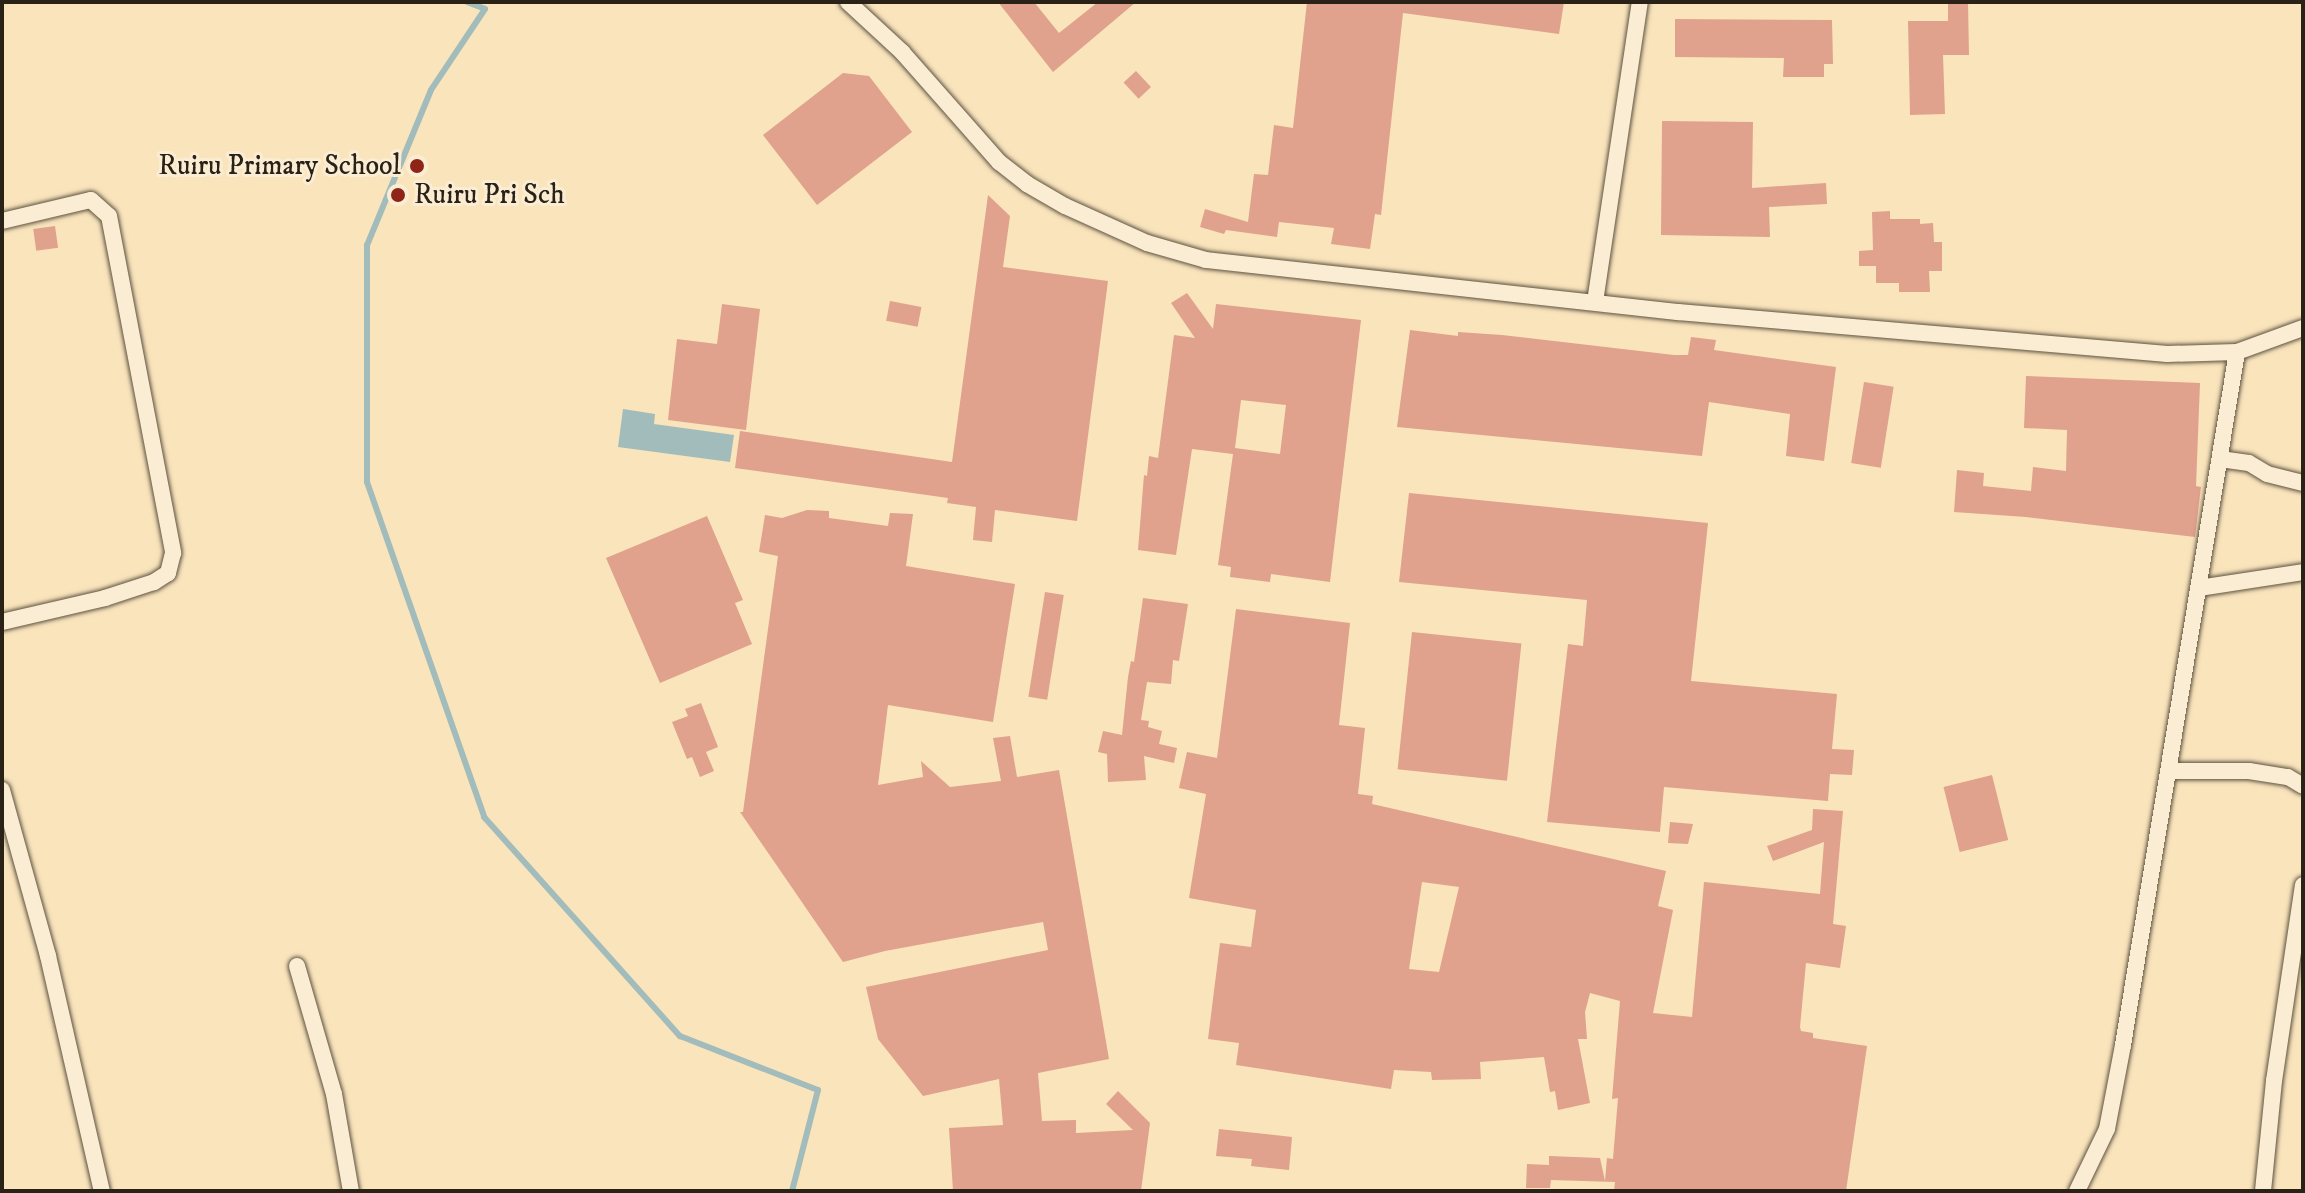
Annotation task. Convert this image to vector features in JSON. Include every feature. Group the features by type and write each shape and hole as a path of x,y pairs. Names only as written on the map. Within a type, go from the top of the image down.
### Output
{"street":[{"path":"848,2 902,52 999,162 1065,206 1147,243 1206,260 1595,302 2167,354 2237,352 2303,328"},
{"path":"1595,302 1640,2"},
{"path":"2,221 91,200 109,216 173,553 168,573 154,582 105,598 2,622"},
{"path":"2077,1191 2107,1129 2171,771 2237,352"},
{"path":"2220,459 2249,463 2267,474 2303,483"},
{"path":"2199,588 2303,572"},
{"path":"2171,771 2249,771 2288,777 2303,786"},
{"path":"2,790 48,956 102,1191"},
{"path":"2263,1191 2274,1081 2303,885"},
{"path":"297,966 334,1094 351,1191"}],"water":[{"path":"623,409 655,414 654,424 734,435 730,462 618,447"}],"building":[{"path":"998,2 1034,2 1059,33 1098,2 1136,2 1053,72"},
{"path":"1307,2 1564,2 1559,34 1403,13 1381,215 1375,214 1370,249 1331,244 1334,228 1279,222 1277,237 1226,230 1224,234 1200,227 1205,209 1248,222 1254,174 1268,175 1274,125 1293,128"},
{"path":"1948,2 1968,2 1969,55 1943,55 1945,114 1910,115 1908,21 1948,21"},
{"path":"1675,19 1832,20 1833,64 1824,64 1824,77 1783,77 1784,58 1675,57"},
{"path":"1136,71 1151,87 1139,99 1124,83"},
{"path":"843,73 869,76 912,132 817,205 763,135"},
{"path":"1662,121 1753,122 1752,188 1826,183 1827,204 1769,207 1770,237 1661,235"},
{"path":"988,195 1010,216 1003,267 1108,281 1077,521 995,510 992,542 973,540 976,507 947,503 948,498 735,468 740,431 952,462"},
{"path":"1890,211 1890,219 1920,219 1920,224 1933,223 1934,242 1942,242 1942,271 1929,271 1930,292 1899,292 1899,283 1876,283 1876,266 1859,266 1859,251 1873,250 1872,212"},
{"path":"55,226 58,248 36,251 33,229"},
{"path":"1187,293 1213,329 1216,304 1361,320 1330,582 1271,574 1270,582 1230,577 1231,567 1218,565 1233,454 1192,449 1176,555 1138,550 1144,475 1147,476 1149,456 1158,458 1174,335 1195,338 1171,303","holes":["1241,400 1286,405 1280,454 1235,448"]},
{"path":"890,301 921,307 918,327 886,321"},
{"path":"722,304 760,309 746,430 668,420 677,339 717,344"},
{"path":"1410,330 1458,336 1458,332 1502,335 1674,355 1688,355 1691,337 1716,340 1714,350 1836,367 1824,461 1786,456 1790,414 1709,402 1702,456 1397,427"},
{"path":"2026,376 2200,383 2196,486 2201,487 2195,537 2026,517 1954,512 1957,470 1984,473 1983,486 2031,491 2033,467 2066,471 2067,430 2024,428"},
{"path":"1864,382 1894,387 1881,468 1851,463"},
{"path":"1409,493 1708,523 1691,681 1837,694 1832,749 1854,750 1852,775 1830,774 1828,801 1664,787 1660,832 1547,822 1568,644 1583,646 1587,600 1399,582"},
{"path":"807,510 829,511 829,518 888,526 890,513 913,514 906,566 1015,584 993,722 888,705 878,785 923,777 921,761 950,787 1001,781 993,738 1010,736 1017,777 1059,770 1109,1059 1038,1073 1042,1121 1076,1120 1076,1133 1133,1130 1106,1104 1118,1091 1150,1123 1141,1191 953,1191 949,1128 1003,1125 999,1079 923,1096 878,1039 866,987 1048,950 1043,922 885,951 843,962 740,812 743,812 778,556 759,552 765,515 782,518"},
{"path":"707,516 743,600 735,603 752,644 660,683 606,558"},
{"path":"1045,592 1064,595 1047,700 1028,697"},
{"path":"1143,598 1188,604 1179,661 1173,660 1171,684 1147,682 1141,720 1149,721 1148,727 1162,731 1159,744 1177,748 1174,763 1144,756 1146,780 1108,782 1107,754 1098,752 1103,731 1122,735 1128,677 1131,661 1134,662"},
{"path":"1236,609 1350,623 1339,725 1365,728 1358,794 1373,796 1372,804 1666,871 1658,906 1673,910 1653,1013 1692,1017 1704,882 1820,894 1824,842 1773,861 1767,846 1812,830 1813,809 1843,811 1833,924 1846,926 1840,968 1806,963 1800,1027 1801,1031 1813,1033 1813,1038 1867,1046 1846,1191 1614,1191 1615,1182 1551,1180 1550,1188 1526,1188 1527,1164 1549,1165 1549,1156 1600,1158 1605,1181 1607,1158 1613,1159 1618,1098 1612,1099 1620,1001 1590,993 1585,1012 1587,1039 1578,1039 1590,1103 1558,1110 1555,1091 1550,1092 1544,1057 1480,1062 1481,1079 1432,1080 1431,1072 1394,1070 1391,1089 1236,1065 1239,1043 1208,1039 1220,943 1251,947 1256,910 1189,898 1206,794 1179,788 1187,752 1217,758","holes":["1422,882 1459,887 1439,972 1409,969"]},
{"path":"1412,632 1521,643 1507,781 1398,769"},
{"path":"701,703 718,747 706,752 714,771 700,777 692,757 687,759 672,722 688,716 685,709"},
{"path":"1992,775 2008,840 1960,852 1943,787"},
{"path":"1670,822 1693,824 1688,844 1668,843"},
{"path":"1219,1129 1292,1137 1289,1170 1251,1166 1252,1159 1216,1156"}],"waterway":[{"path":"467,2 485,9 431,90 367,245 367,482 484,817 680,1036 818,1090 792,1191"}],"place":[{"name":"Ruiru Primary School","path":"417,166"},
{"name":"Ruiru Pri Sch","path":"398,195"}]}
